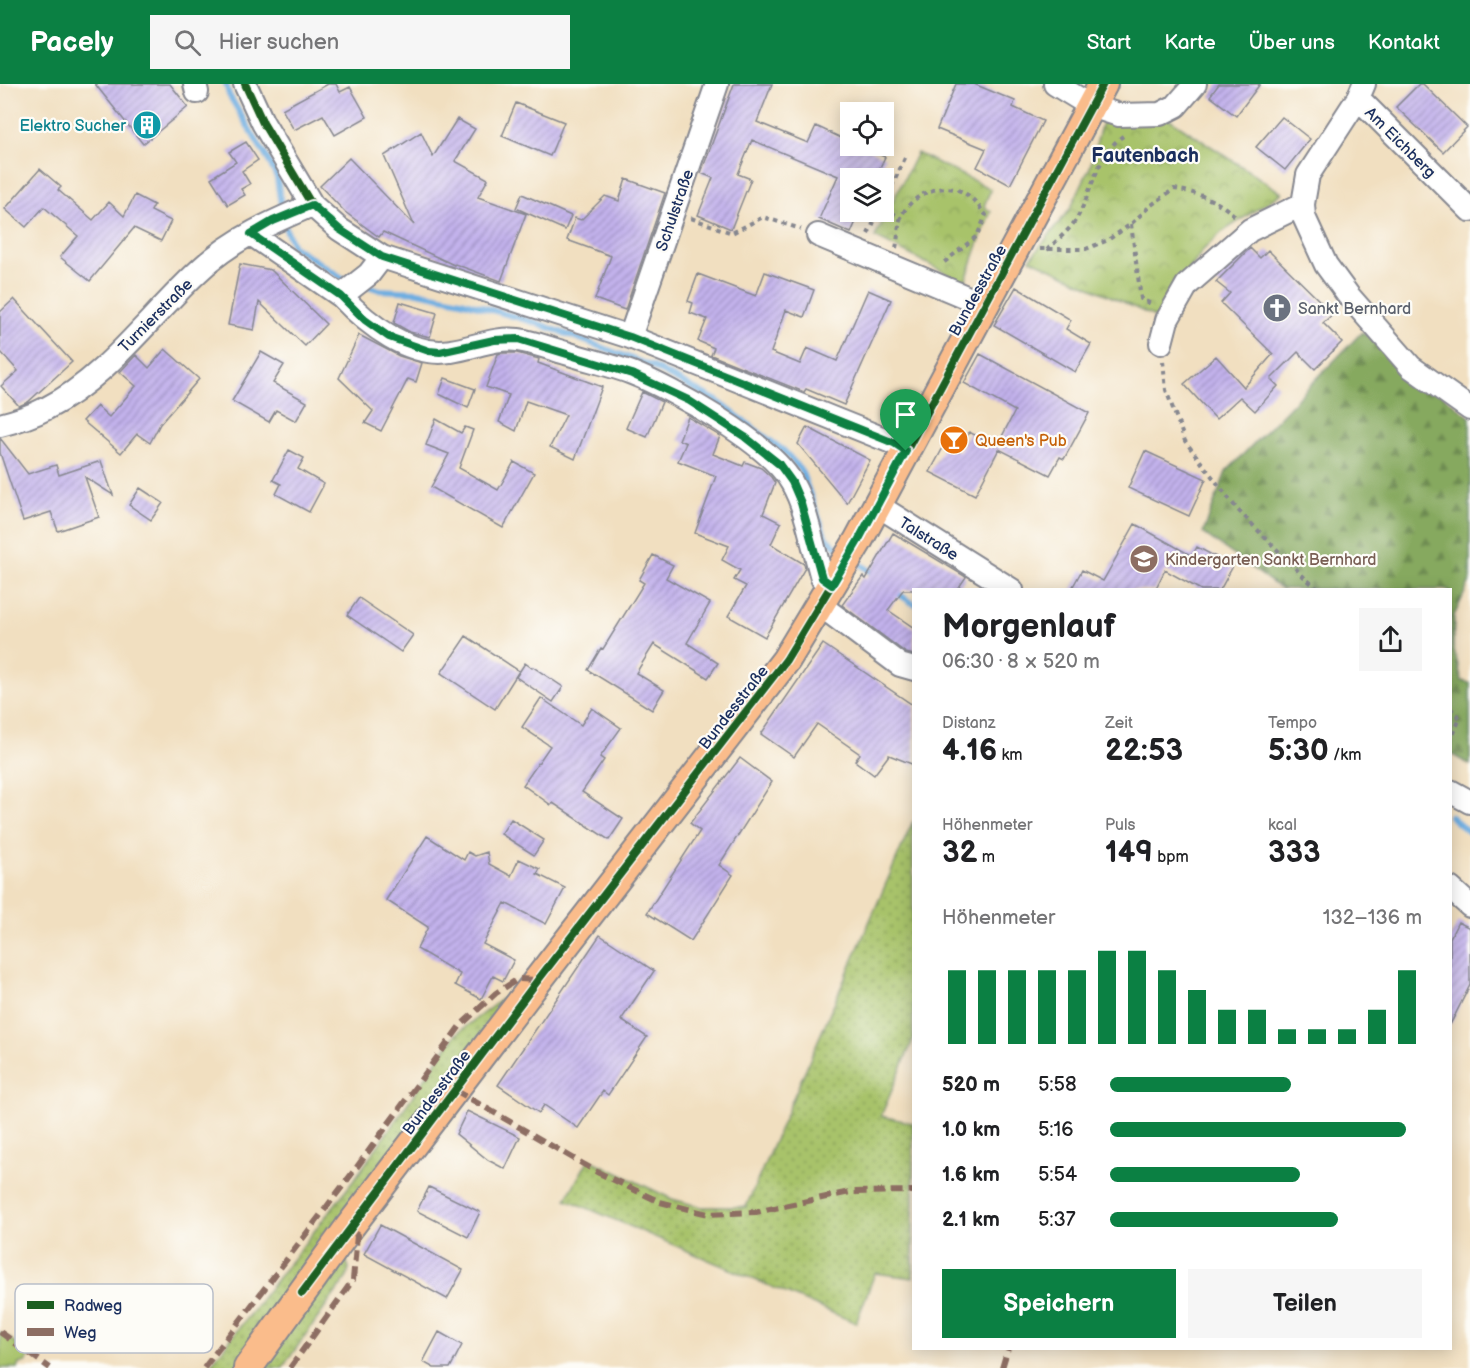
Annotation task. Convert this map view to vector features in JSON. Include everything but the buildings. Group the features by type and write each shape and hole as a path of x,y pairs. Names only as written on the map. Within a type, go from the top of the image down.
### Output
{"main road":[{"name":"Bundesstraße","path":"248,1368 356,1220 538,980 786,660 878,505 1097,95"}],"street":[{"path":"245,84 305,208 339,229 361,279 365,320 389,337 429,351 451,351 494,340 518,339 632,374 688,400 745,437 779,464 792,482 801,503 822,578 832,585 900,665 912,668"},
{"name":"Schulstraße","path":"630,337 717,84"},
{"path":"1054,84 1097,95 1119,115 1160,114 1176,106 1196,84"},
{"name":"Am Eichberg","path":"1470,210 1361,91 1308,175 1303,204 1304,217 1326,265 1348,295 1411,367 1470,410"},
{"path":"1161,343 1167,320 1187,285 1250,230 1303,204"},
{"name":"Turnierstraße","path":"0,425 49,408 79,387 100,370 203,267 273,221 305,208"},
{"path":"251,234 361,279 630,337 894,443 906,451"},
{"path":"818,235 985,305"},
{"name":"Talstraße","path":"878,505 1006,587"},
{"path":"1452,792 1470,802"}],"path":[{"path":"1160,114 1142,128 1114,142 1076,220 1047,250 1086,249 1108,240 1174,189 1192,191 1209,199 1233,214 1250,230"},
{"path":"894,181 905,158"},
{"path":"892,265 901,218 919,195 931,189 951,189 966,193 986,214 977,236 941,264 929,281"},
{"path":"673,212 732,233 763,217 818,235"},
{"path":"894,214 901,218"},
{"path":"1131,224 1141,299 1154,305 1187,285"},
{"path":"1161,343 1166,390 1185,441 1237,509 1317,588"},
{"path":"1452,710 1460,718 1452,738"}],"green space":[{"path":"1168,118 1282,193 1222,232 1202,251 1159,319 1030,259 1070,209 1090,167 1102,122"},
{"path":"917,153 991,189 984,206 991,212 965,283 875,237 882,222 894,222 894,199"},
{"path":"1362,332 1470,417 1470,581 1454,616 1453,646 1462,681 1470,683 1470,765 1452,755 1452,588 1280,588 1203,533 1226,472"},
{"path":"912,823 912,1042 881,1116 912,1123 912,1278 875,1273 856,1323 566,1199 589,1159 672,1199 701,1207 746,1207"},
{"path":"512,991 235,1368 208,1368 354,1180 456,1034"},
{"path":"342,1259 346,1260 349,1268 347,1277 282,1368 259,1368"},
{"path":"0,1332 15,1342 15,1353 30,1353 26,1362 19,1364 17,1368 0,1368"}],"waterway":[{"name":"Fautenbach","path":"226,84 229,95 277,178 282,212"},
{"name":"Fautenbach","path":"283,222 293,246 344,279 352,281"},
{"name":"Fautenbach","path":"365,285 380,290 418,292 461,301 537,323 651,366 717,401 784,451 801,470 826,538 843,552"},
{"name":"Fautenbach","path":"854,559 875,575"},
{"name":"Fautenbach","path":"894,591 912,603"},
{"name":"Fautenbach","path":"1452,818 1470,833"}],"marked path":[{"path":"204,1368 354,1171 460,1026 496,993 518,979 538,980"},
{"path":"455,1090 597,1172 660,1202 708,1214 756,1212 850,1192 912,1191"},
{"path":"290,1368 353,1280 357,1235 348,1229"},
{"path":"0,1332 15,1343"},
{"path":"1002,1368 1007,1350"},
{"path":"29,1353 50,1368"}],"cycle path":[{"path":"245,84 263,123 312,205 339,229 382,257 630,337 894,443 906,451"},
{"path":"302,1293 538,980 786,660 858,541 1103,84"}],"place":[{"name":"Elektro Sucher","path":"147,125"},
{"name":"Sankt Bernhard","path":"1277,308"},
{"name":"Queen's Pub","path":"954,440"},
{"name":"Kindergarten Sankt Bernhard","path":"1144,559"}],"district":[{"name":"Fautenbach","path":"1145,155"}],"route":[{"path":"312,205 339,229 382,257 630,337 894,443 906,451 832,585 822,578 801,503 792,482 779,464 745,437 688,400 632,374 518,339 494,340 440,352 429,351 389,337 365,320 341,296 251,234 273,221 312,205"}]}
